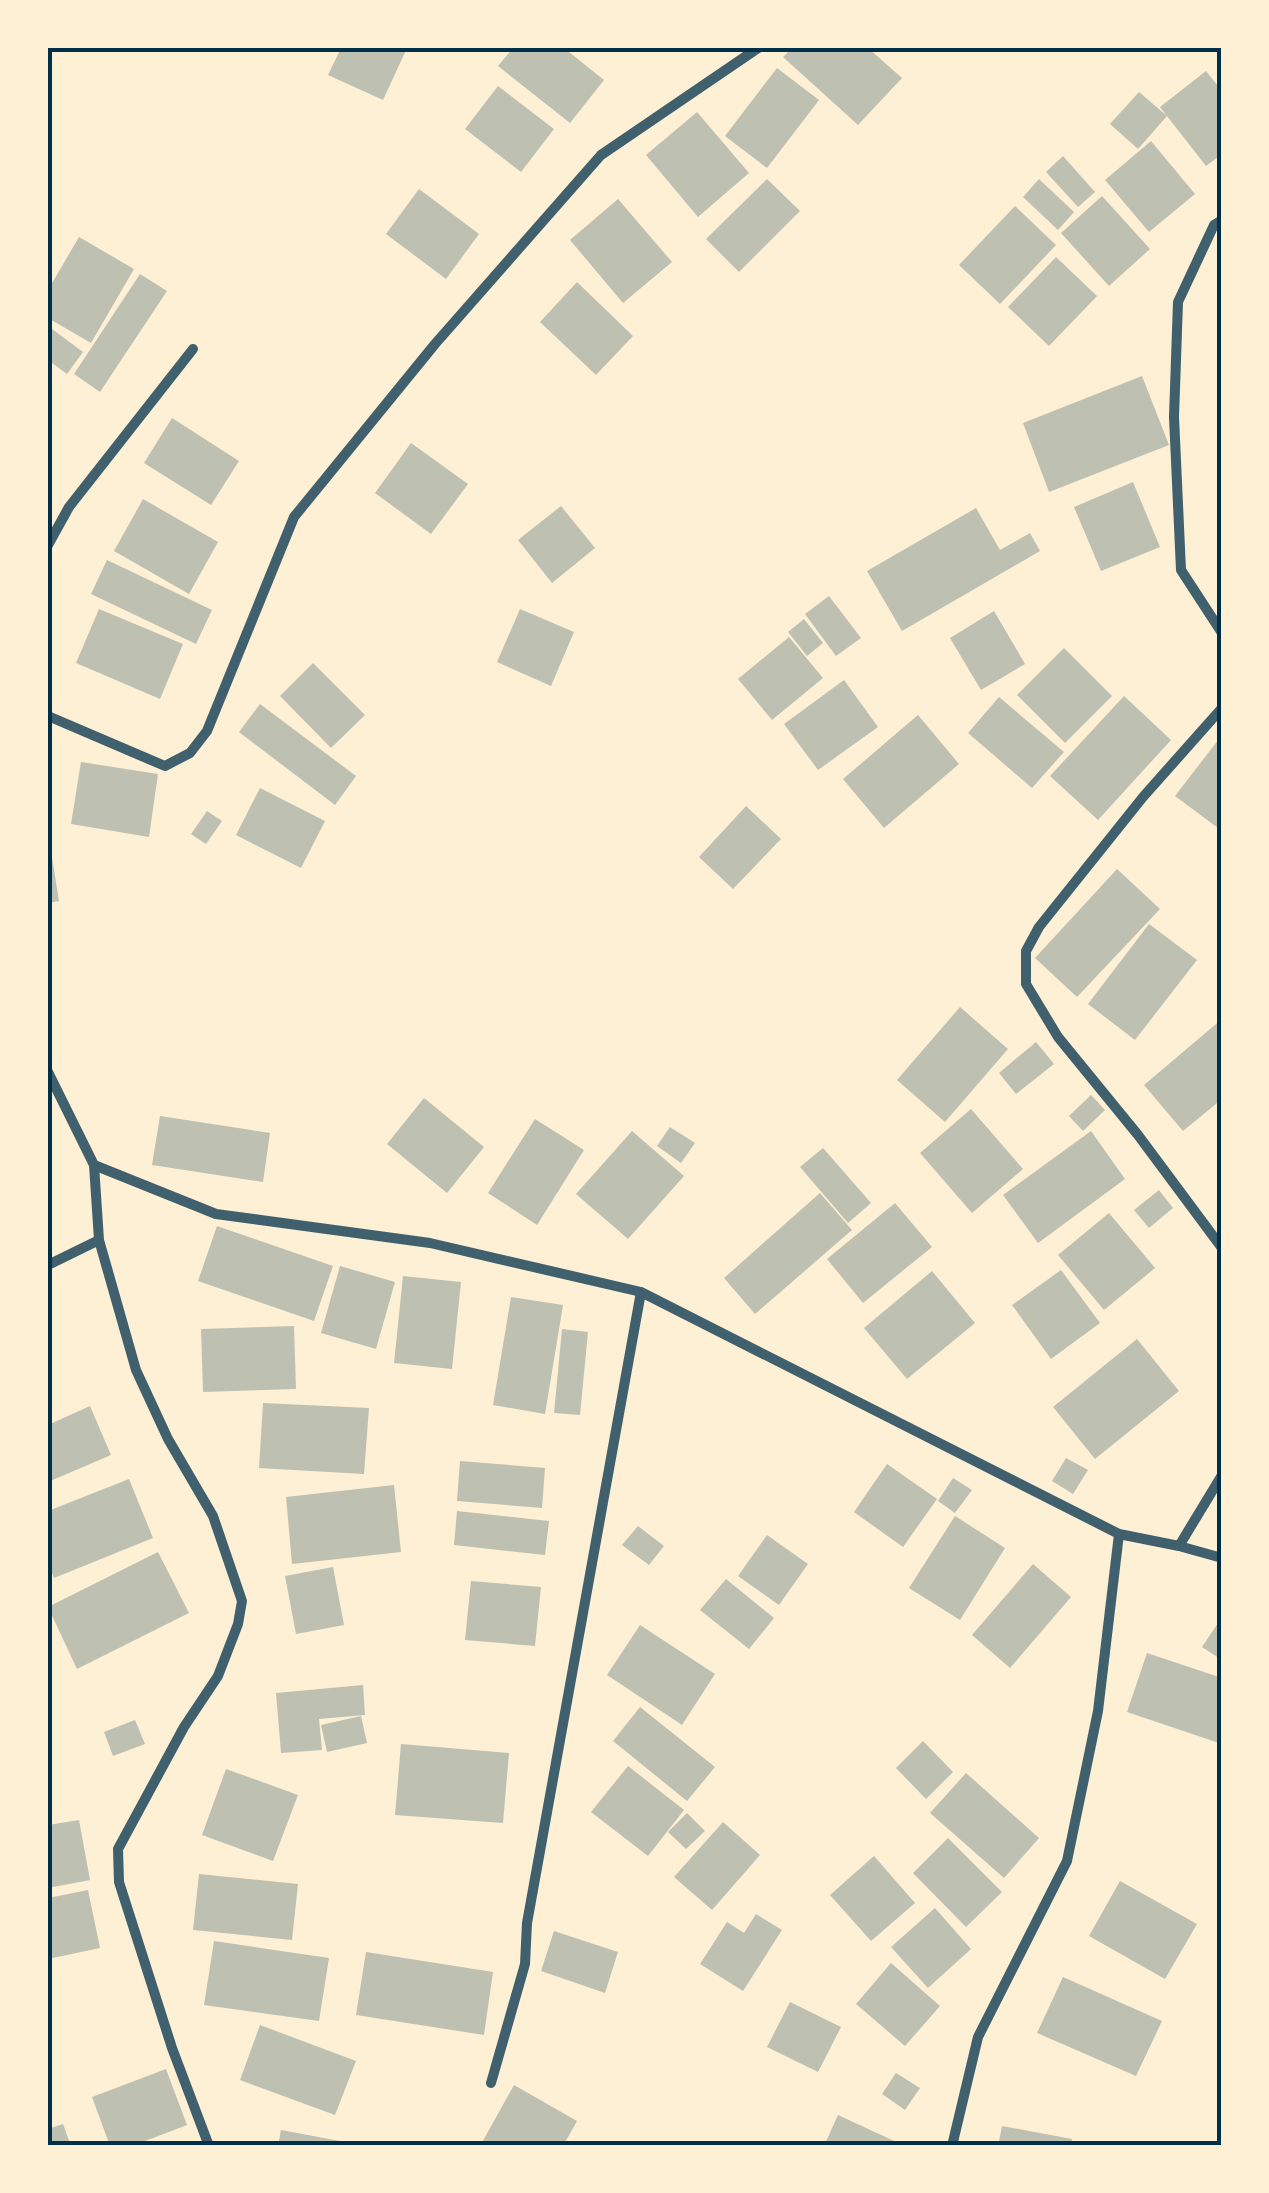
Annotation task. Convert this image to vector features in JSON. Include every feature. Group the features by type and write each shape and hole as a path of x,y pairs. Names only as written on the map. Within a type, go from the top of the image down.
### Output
{"street":[{"path":"48,716 165,766 190,753 208,730 294,517 306,502 434,344 601,155 758,48"},
{"path":"1222,220 1214,225 1178,302 1174,417 1181,570 1222,633"},
{"path":"48,545 69,508 194,349"},
{"path":"1222,708 1039,927 1026,951 1026,984 1058,1037 1138,1135 1222,1248"},
{"path":"48,1072 94,1165 98,1240 136,1370 168,1439 214,1516 242,1601 238,1624 218,1676 184,1727 118,1849 119,1882 172,2048 209,2146"},
{"path":"94,1165 216,1214 430,1243 641,1292 1119,1534 1222,1558"},
{"path":"48,1265 98,1240"},
{"path":"490,2083 525,1964 531,1904 641,1292"},
{"path":"1179,1546 1222,1475"},
{"path":"952,2146 978,2037 1067,1862 1098,1712 1119,1534"}],"building":[{"path":"341,48 407,48 383,100 328,75"},
{"path":"513,48 564,48 604,80 570,123 498,66"},
{"path":"792,48 868,48 902,78 858,125 783,57"},
{"path":"777,68 819,100 767,168 725,136"},
{"path":"1206,71 1222,91 1222,154 1206,166 1160,107"},
{"path":"498,86 554,129 521,172 465,129"},
{"path":"1139,92 1167,116 1138,149 1110,124"},
{"path":"697,112 749,173 698,217 646,155"},
{"path":"1151,141 1195,194 1149,232 1105,180"},
{"path":"1063,156 1095,192 1078,207 1046,172"},
{"path":"767,179 800,211 739,272 706,239"},
{"path":"1039,179 1074,212 1058,230 1023,197"},
{"path":"419,189 479,234 446,279 386,234"},
{"path":"1102,196 1150,249 1109,286 1061,233"},
{"path":"618,199 672,262 623,303 570,240"},
{"path":"1015,206 1056,245 1000,304 959,265"},
{"path":"79,237 134,269 91,343 48,318 48,290"},
{"path":"1056,257 1097,296 1049,346 1008,307"},
{"path":"140,274 167,291 100,392 74,374"},
{"path":"577,282 633,336 596,375 540,322"},
{"path":"48,326 83,352 67,374 48,360"},
{"path":"1142,376 1169,445 1049,492 1023,423"},
{"path":"172,418 239,461 211,505 144,463"},
{"path":"411,443 468,484 431,534 375,493"},
{"path":"1133,482 1160,547 1101,571 1074,507"},
{"path":"143,499 218,542 189,594 114,551"},
{"path":"561,506 595,548 552,583 518,540"},
{"path":"976,508 1000,550 1030,533 1040,551 902,631 867,571"},
{"path":"107,560 212,610 196,644 91,594"},
{"path":"829,596 861,638 836,656 805,614"},
{"path":"99,609 183,644 160,699 76,663"},
{"path":"520,609 574,632 551,686 497,662"},
{"path":"994,611 1025,664 981,690 950,638"},
{"path":"804,619 823,643 807,656 788,632"},
{"path":"789,637 823,678 772,720 738,679"},
{"path":"1064,648 1112,696 1065,743 1017,695"},
{"path":"313,663 365,715 331,748 280,696"},
{"path":"844,680 878,727 818,770 784,724"},
{"path":"1124,696 1171,740 1098,820 1050,776"},
{"path":"999,697 1064,752 1032,788 968,733"},
{"path":"260,704 356,776 335,805 239,732"},
{"path":"918,715 959,764 884,828 843,779"},
{"path":"1222,735 1222,831 1175,796"},
{"path":"81,762 158,774 149,837 71,824"},
{"path":"260,788 325,821 301,868 236,835"},
{"path":"746,806 781,839 733,889 699,857"},
{"path":"207,811 222,821 206,844 191,834"},
{"path":"48,832 59,901 48,903"},
{"path":"1117,869 1160,909 1077,997 1035,958"},
{"path":"1149,924 1197,960 1135,1040 1088,1004"},
{"path":"960,1007 1008,1049 945,1122 897,1080"},
{"path":"1222,1019 1222,1099 1183,1131 1144,1085"},
{"path":"1036,1042 1054,1064 1016,1094 999,1073"},
{"path":"1091,1095 1105,1110 1083,1131 1069,1116"},
{"path":"424,1098 484,1147 447,1193 387,1144"},
{"path":"971,1109 1023,1169 972,1213 920,1153"},
{"path":"160,1116 270,1133 263,1182 152,1165"},
{"path":"535,1119 584,1150 537,1225 488,1193"},
{"path":"670,1127 695,1143 681,1163 657,1146"},
{"path":"632,1131 684,1176 628,1239 576,1194"},
{"path":"1091,1131 1125,1179 1038,1243 1003,1195"},
{"path":"823,1148 871,1203 848,1223 800,1167"},
{"path":"1159,1190 1173,1208 1149,1228 1134,1210"},
{"path":"820,1193 852,1230 755,1314 724,1278"},
{"path":"895,1203 932,1247 863,1303 827,1259"},
{"path":"1109,1213 1155,1268 1104,1310 1058,1255"},
{"path":"217,1226 333,1266 314,1321 198,1281"},
{"path":"340,1266 395,1282 376,1349 321,1333"},
{"path":"1061,1270 1100,1323 1051,1359 1012,1305"},
{"path":"932,1271 975,1323 907,1379 864,1328"},
{"path":"403,1276 461,1282 452,1369 394,1363"},
{"path":"511,1297 563,1305 545,1414 493,1405"},
{"path":"294,1326 296,1389 203,1392 201,1329"},
{"path":"562,1329 588,1332 580,1415 554,1413"},
{"path":"1137,1339 1179,1391 1095,1459 1053,1407"},
{"path":"263,1403 369,1408 364,1474 259,1468"},
{"path":"90,1406 111,1455 48,1482 48,1425"},
{"path":"1066,1458 1088,1470 1073,1494 1052,1481"},
{"path":"460,1461 545,1468 542,1508 457,1501"},
{"path":"887,1464 937,1499 903,1547 854,1512"},
{"path":"953,1478 972,1490 955,1513 938,1501"},
{"path":"129,1479 153,1538 54,1578 48,1562 48,1511"},
{"path":"394,1485 401,1552 292,1564 286,1497"},
{"path":"457,1511 549,1521 545,1555 454,1545"},
{"path":"955,1516 1005,1548 960,1620 909,1588"},
{"path":"638,1526 664,1546 649,1565 622,1545"},
{"path":"767,1535 808,1564 779,1605 738,1576"},
{"path":"158,1552 189,1613 77,1669 48,1607"},
{"path":"1033,1564 1071,1597 1010,1668 972,1635"},
{"path":"333,1567 344,1625 296,1634 285,1576"},
{"path":"726,1579 774,1618 749,1649 700,1610"},
{"path":"471,1581 541,1587 535,1646 465,1640"},
{"path":"1222,1617 1222,1660 1202,1647"},
{"path":"640,1625 715,1674 682,1725 607,1675"},
{"path":"1147,1653 1222,1678 1222,1744 1127,1712"},
{"path":"363,1685 365,1715 319,1719 322,1750 281,1753 276,1693"},
{"path":"640,1707 715,1767 687,1801 613,1741"},
{"path":"361,1716 367,1743 327,1752 321,1725"},
{"path":"135,1720 145,1744 113,1756 104,1732"},
{"path":"923,1741 953,1772 926,1799 896,1768"},
{"path":"401,1744 509,1753 503,1823 395,1815"},
{"path":"628,1766 684,1810 648,1856 591,1812"},
{"path":"226,1769 298,1795 273,1861 202,1835"},
{"path":"966,1773 1039,1838 1004,1878 930,1813"},
{"path":"687,1813 705,1831 686,1849 668,1832"},
{"path":"79,1820 90,1880 48,1888 48,1825"},
{"path":"723,1822 760,1855 712,1910 674,1877"},
{"path":"948,1838 1002,1892 966,1927 913,1873"},
{"path":"874,1856 915,1903 871,1941 830,1895"},
{"path":"199,1874 298,1884 292,1940 193,1930"},
{"path":"1120,1881 1197,1924 1165,1979 1089,1936"},
{"path":"88,1890 100,1948 48,1959 48,1898"},
{"path":"935,1908 971,1949 928,1988 891,1947"},
{"path":"756,1914 782,1930 743,1991 700,1964 727,1922 744,1933"},
{"path":"554,1931 618,1952 605,1993 541,1971"},
{"path":"214,1941 329,1958 319,2021 204,2005"},
{"path":"366,1952 493,1972 484,2035 356,2015"},
{"path":"891,1963 940,2006 905,2046 856,2004"},
{"path":"1063,1977 1162,2021 1136,2076 1037,2033"},
{"path":"790,2002 841,2027 818,2072 767,2047"},
{"path":"260,2025 356,2061 335,2115 240,2080"},
{"path":"166,2069 187,2125 132,2146 110,2146 92,2097"},
{"path":"896,2073 920,2088 905,2110 882,2094"},
{"path":"514,2085 577,2121 563,2146 480,2146"},
{"path":"838,2115 905,2146 824,2146"},
{"path":"63,2124 71,2146 48,2146 48,2129"},
{"path":"1002,2126 1072,2139 1071,2146 998,2146"},
{"path":"281,2130 356,2144 356,2146 278,2146"}]}
